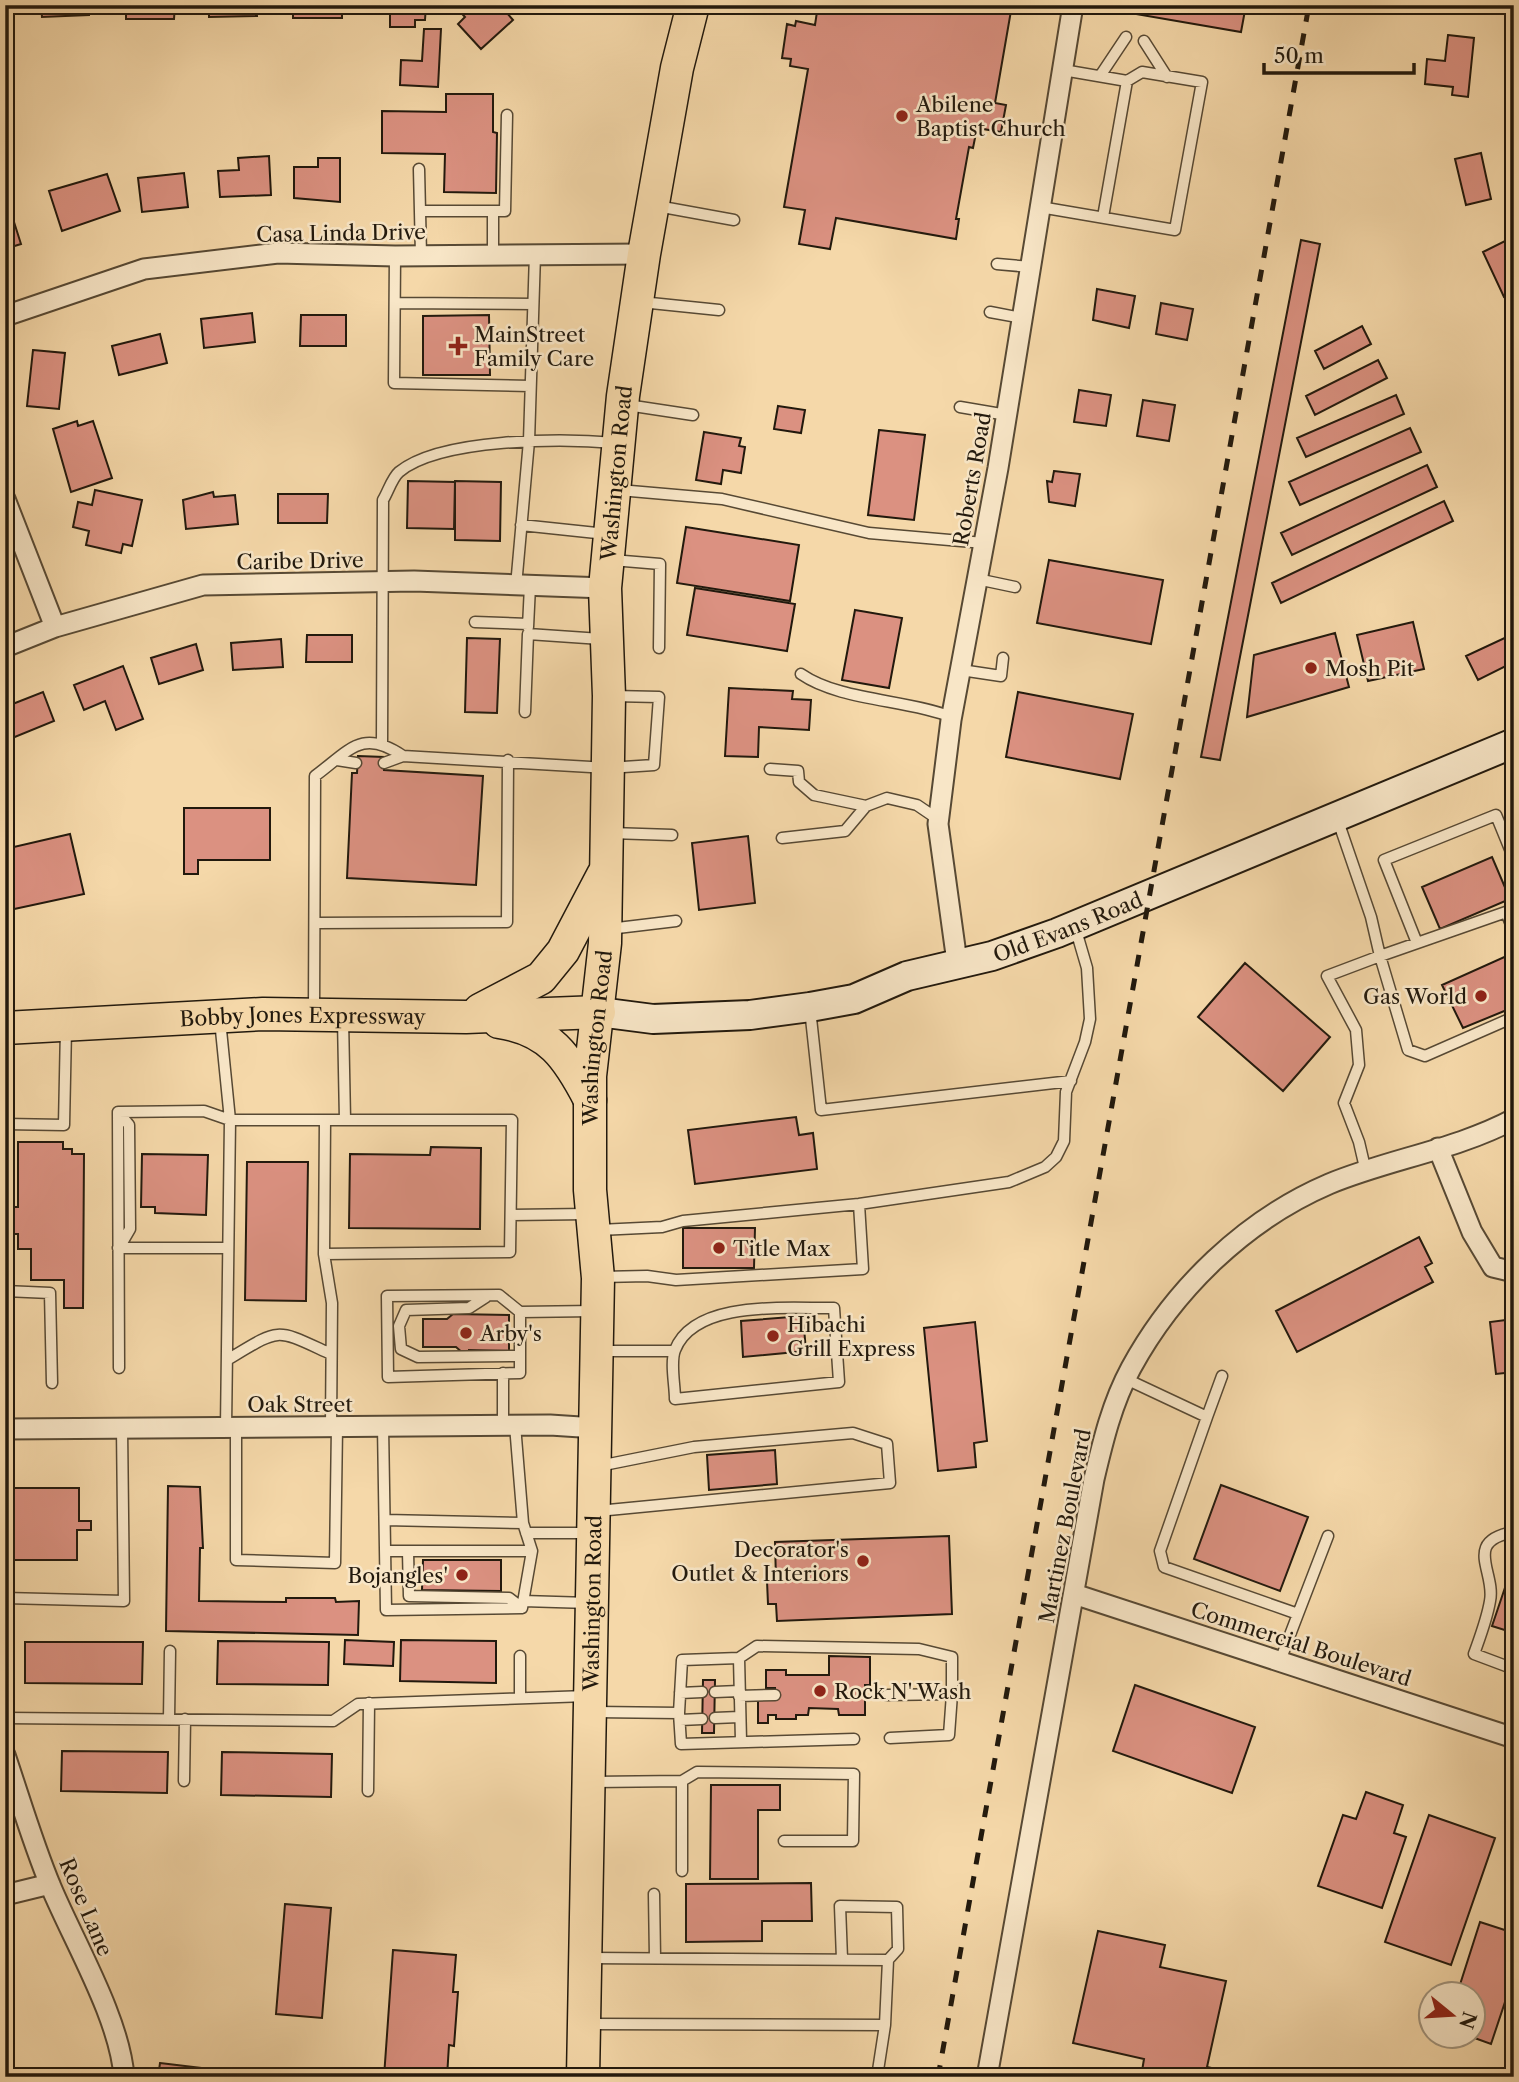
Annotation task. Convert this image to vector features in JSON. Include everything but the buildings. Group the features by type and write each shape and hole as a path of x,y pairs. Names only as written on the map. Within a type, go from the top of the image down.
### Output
{"main road":[{"name":"Washington Road","path":"583,2077 598,1310 590,1102 605,929 609,696 605,639 608,561 622,405 644,254 677,68 693,5"},
{"path":"466,1017 541,978 563,951 606,868"},
{"name":"Bobby Jones Expressway","path":"5,1028 220,1016 328,1014 466,1017 599,1012"},
{"path":"466,1017 525,1026 554,1047 573,1067 590,1102"}],"street":[{"name":"Roberts Road","path":"957,962 939,820 952,717 1007,415 1073,5"},
{"name":"Casa Linda Drive","path":"5,316 144,269 278,253 395,256 493,253 644,254"},
{"path":"5,499 55,627"},
{"name":"Caribe Drive","path":"5,647 55,627 203,585 383,582 523,586 608,561"},
{"name":"Old Evans Road","path":"599,1012 653,1019 750,1015 855,999 907,976 957,962 992,956 1075,926 1514,743"},
{"name":"Martinez Boulevard","path":"987,2077 1104,1438 1126,1379 1164,1315 1228,1247 1296,1201 1330,1184 1514,1119"},
{"path":"1438,1148 1472,1232 1493,1267 1514,1272"},
{"name":"Oak Street","path":"5,1429 509,1425 596,1427"},
{"name":"Commercial Boulevard","path":"1074,1594 1510,1736"},
{"name":"Rose Lane","path":"5,1755 50,1884 119,2045 124,2077"},
{"path":"5,1895 50,1884"}],"lane":[{"path":"1100,76 1126,37"},
{"path":"1144,41 1167,77"},
{"path":"1040,207 1175,230 1202,82 1142,72 1127,81 1063,70"},
{"path":"1103,218 1127,81"},
{"path":"420,211 505,211 507,115"},
{"path":"419,169 421,255"},
{"path":"653,206 734,220"},
{"path":"493,212 493,253"},
{"path":"525,712 528,629 523,586 521,525 529,441 535,254"},
{"path":"395,256 394,383 530,386"},
{"path":"997,264 1031,267"},
{"path":"637,301 719,310"},
{"path":"396,303 533,304"},
{"path":"990,312 1022,318"},
{"path":"622,405 692,415"},
{"path":"960,407 1007,415"},
{"path":"382,742 383,500 397,474 430,454 529,441 572,439 619,443"},
{"path":"615,490 722,499 869,533 984,543"},
{"path":"521,525 608,561 660,564 659,648"},
{"path":"977,579 1015,587"},
{"path":"475,622 605,639"},
{"path":"961,670 1000,676 1003,658"},
{"path":"801,674 817,685 930,708 952,717"},
{"path":"384,763 403,756 508,760 608,768 654,765 659,697 609,696"},
{"path":"345,1120 317,923 316,776 359,744 382,742 403,756"},
{"path":"337,760 356,763"},
{"path":"317,923 507,922 508,760"},
{"path":"770,769 798,771 799,782 814,795 866,806 887,799 918,805 939,820"},
{"path":"782,838 845,831 866,806"},
{"path":"1417,943 1384,860 1496,815 1514,859"},
{"path":"1337,817 1371,917 1408,1050 1425,1055 1514,1017"},
{"path":"607,833 672,835"},
{"path":"1366,1172 1359,1142 1344,1103 1359,1065 1356,1031 1327,976 1510,910 1514,932"},
{"path":"605,929 676,921"},
{"path":"511,1215 662,1227 683,1221 859,1204 1009,1182 1045,1167 1056,1157 1063,1141 1066,1092 1090,1019 1087,968 1075,926"},
{"path":"810,1007 821,1110 1071,1081"},
{"path":"220,1016 230,1120 227,1360 236,1560 335,1563 332,1303 324,1254 325,1120"},
{"path":"5,1124 64,1125 66,1024"},
{"path":"119,1368 118,1112 204,1111 230,1120 512,1120 510,1252 324,1254"},
{"path":"598,1278 647,1276 676,1280 863,1269 859,1204"},
{"path":"118,1248 228,1248"},
{"path":"5,1291 50,1293 52,1383"},
{"path":"520,1312 520,1373 388,1377 387,1296 499,1295 520,1312 598,1310"},
{"path":"488,1296 469,1307 406,1310 399,1326 401,1349 418,1357 520,1356"},
{"path":"834,1308 839,1382 675,1399 674,1351 685,1332 705,1317 750,1311 834,1308"},
{"path":"227,1360 267,1336 284,1332 331,1354"},
{"path":"597,1351 674,1351"},
{"path":"503,1373 524,1528 532,1551 522,1605"},
{"path":"1222,1376 1160,1551 1164,1567 1183,1577 1298,1614"},
{"path":"1126,1379 1207,1418"},
{"path":"383,1426 386,1610 593,1604"},
{"path":"5,1598 124,1601 122,1428"},
{"path":"385,1520 524,1528 594,1522 890,1483 887,1444 853,1433 694,1447 594,1467"},
{"path":"1514,1532 1501,1534 1488,1543 1483,1563 1491,1599 1474,1654 1514,1669"},
{"path":"1280,1661 1328,1535"},
{"path":"385,1551 532,1551"},
{"path":"408,1551 409,1596 509,1598 522,1605"},
{"path":"854,1739 681,1744 681,1660 739,1658 757,1646 919,1649 952,1657 949,1735 890,1738"},
{"path":"169,1719 170,1651"},
{"path":"520,1656 520,1698"},
{"path":"739,1658 741,1741"},
{"path":"680,1693 702,1692"},
{"path":"715,1692 775,1695"},
{"path":"887,1695 952,1694"},
{"path":"5,1718 333,1721 358,1704 520,1698 591,1704 702,1719"},
{"path":"368,1791 369,1703"},
{"path":"1510,1736 1514,1716"},
{"path":"715,1718 739,1717"},
{"path":"184,1781 186,1719"},
{"path":"589,1782 682,1781 698,1772 854,1774 853,1841 784,1841"},
{"path":"682,1781 682,1871"},
{"path":"653,1894 655,1958"},
{"path":"842,1959 841,1906 897,1907 898,1949 888,1960 885,2025 877,2077"},
{"path":"586,1958 888,1960"},
{"path":"585,2024 885,2025"}],"railway":[{"path":"938,2077 1309,5"}],"place":[{"name":"Abilene Baptist Church","path":"902,116"},
{"name":"MainStreet Family Care","path":"458,346"},
{"name":"Mosh Pit","path":"1311,668"},
{"name":"Gas World","path":"1481,996"},
{"name":"Title Max","path":"719,1248"},
{"name":"Arby's","path":"466,1333"},
{"name":"Hibachi Grill Express","path":"773,1336"},
{"name":"Decorator's Outlet & Interiors","path":"863,1561"},
{"name":"Bojangles'","path":"462,1575"},
{"name":"Rock N' Wash","path":"820,1691"}]}
